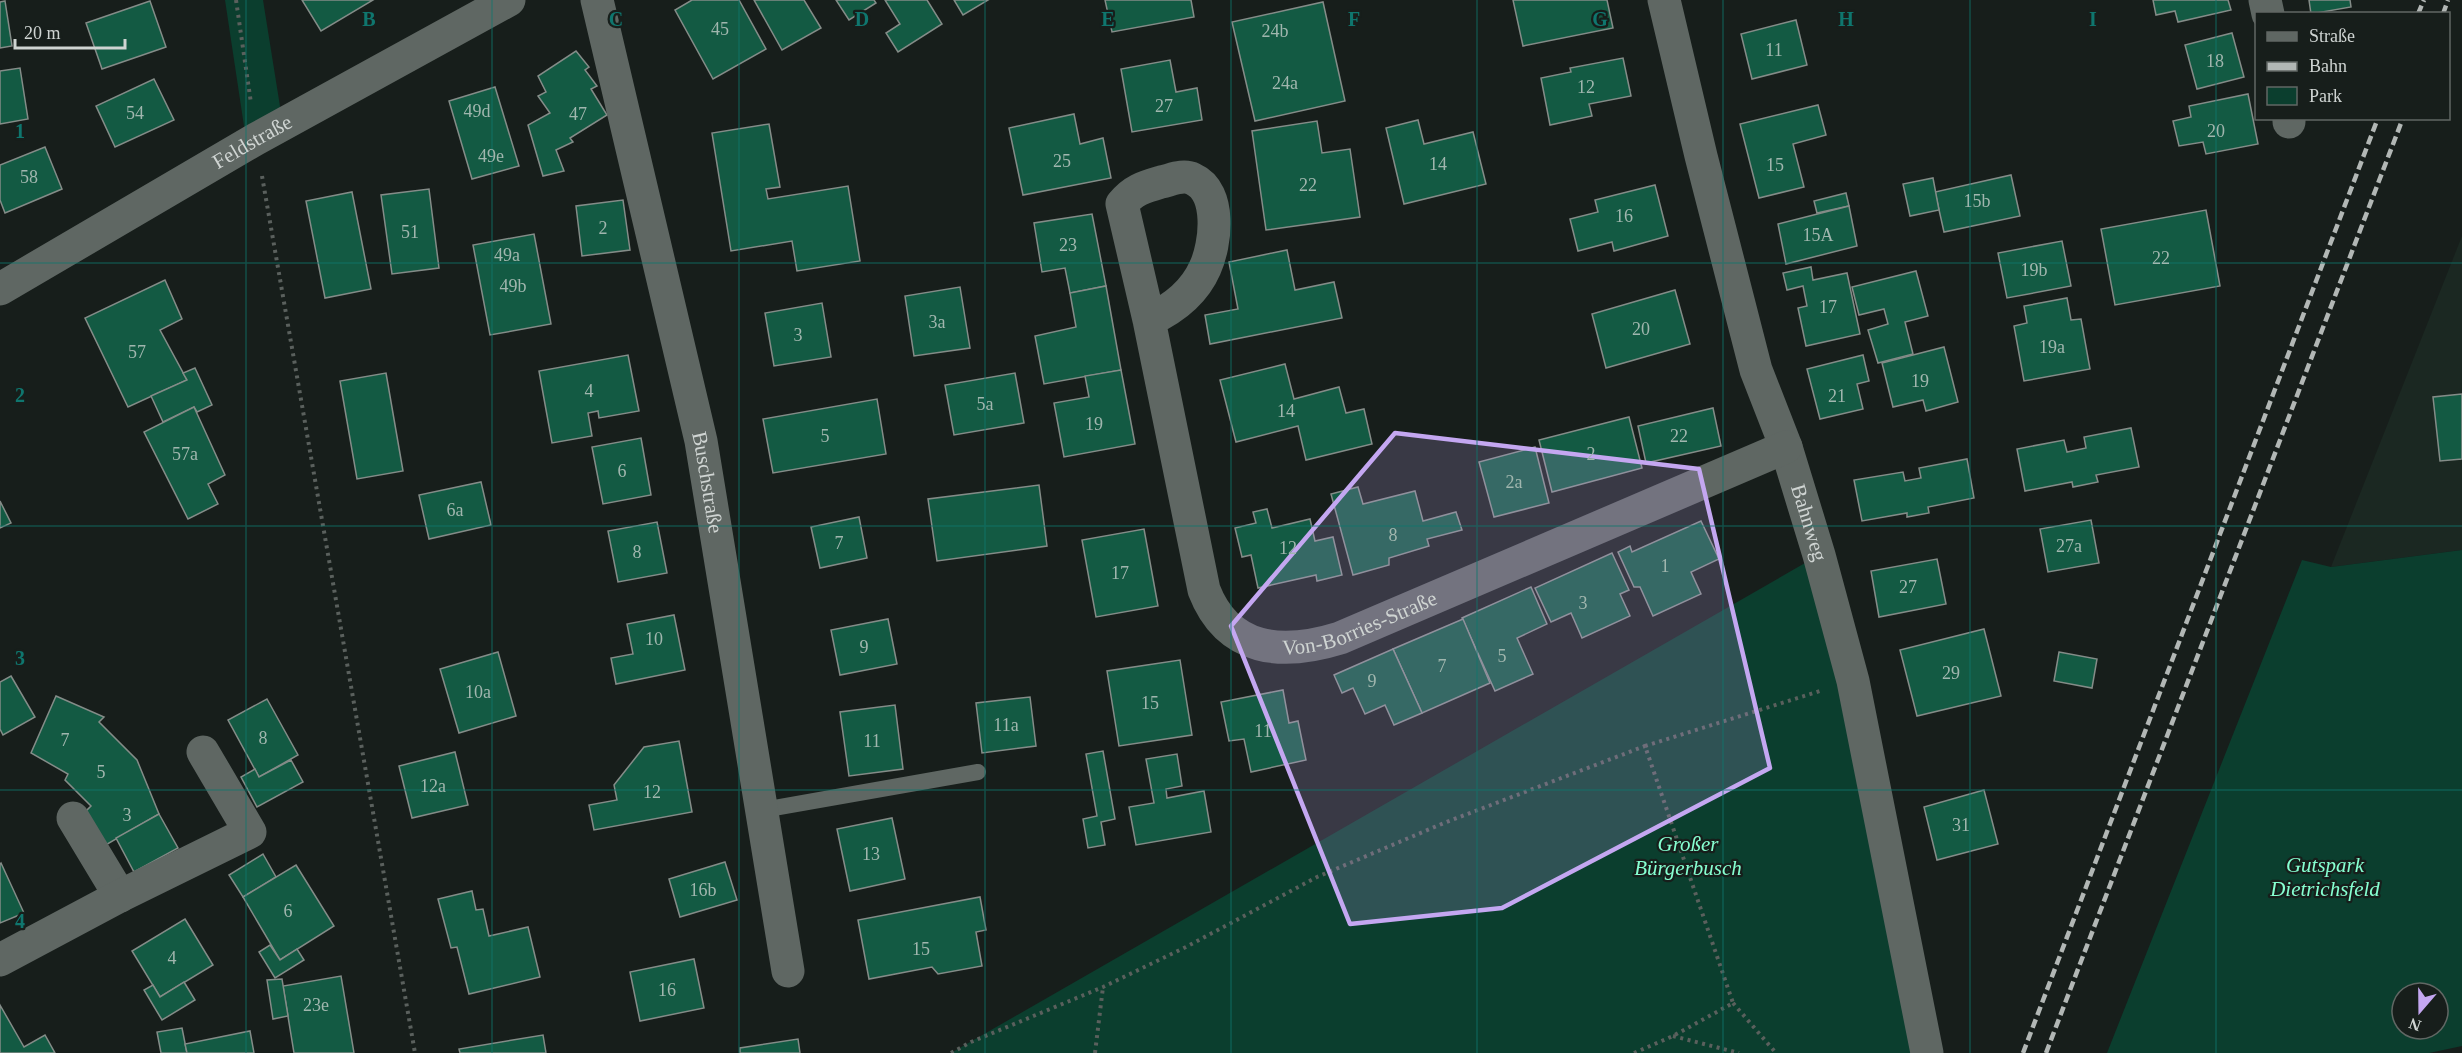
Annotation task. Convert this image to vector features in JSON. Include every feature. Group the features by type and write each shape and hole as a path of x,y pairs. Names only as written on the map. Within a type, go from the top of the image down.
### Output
{"street":[{"name":"Feldstraße","path":"0,289 256,139 509,0"},
{"name":"Buschstraße","path":"597,0 701,441 788,971"},
{"name":"Bahnweg","path":"1664,0 1756,370 1786,447 1820,555 1853,681 1927,1053"},
{"name":"Von-Borries-Straße","path":"1149,320 1204,590 1211,608 1224,625 1240,638 1261,645 1316,646 1340,638 1786,447"},
{"path":"0,960 120,896 250,832 203,752"},
{"path":"73,818 120,896"}],"lane":[{"path":"762,810 978,772"}],"path":[{"path":"236,0 256,139 415,1053"},
{"path":"951,1053 971,1042 1103,987 1186,947 1317,877 1444,822 1645,746 1853,681"},
{"path":"1645,746 1733,1003 1776,1053"},
{"path":"1095,1053 1103,987"},
{"path":"1634,1053 1672,1036 1733,1003"},
{"path":"1672,1036 1739,1053"}],"highlighted area":[{"path":"1395,433 1699,469 1770,768 1502,908 1350,924 1231,626"}],"shaded area":[{"path":"2462,236 2462,550 2331,567"}],"green space":[{"path":"225,0 263,0 283,125 247,146"},
{"name":"Gutspark Dietrichsfeld","path":"2462,550 2462,1046 2429,1053 2107,1053 2302,560 2331,567"},
{"name":"Großer Bürgerbusch","path":"1819,555 1927,1053 951,1053"}],"building":[{"path":"302,0 373,0 321,31"},
{"path":"692,0 739,0 766,49 713,79 675,10"},
{"path":"754,0 804,0 821,28 782,50"},
{"path":"836,0 874,0 876,3 849,20"},
{"path":"885,0 927,0 942,24 898,52 886,33 900,24"},
{"path":"954,0 988,0 963,15"},
{"path":"1105,0 1191,0 1194,17 1112,32"},
{"path":"1513,0 1607,0 1613,28 1523,46"},
{"path":"2153,0 2228,0 2231,10 2178,22 2175,11 2156,15"},
{"path":"2309,0 2350,0 2351,7 2311,12"},
{"path":"5,1 12,46 0,48 0,2"},
{"path":"150,1 166,47 102,69 86,23"},
{"path":"1323,2 1345,101 1255,121 1232,22"},
{"path":"1796,20 1807,65 1752,79 1741,34"},
{"path":"2232,33 2244,77 2197,89 2185,45"},
{"path":"576,51 589,67 585,70 597,86 591,89 607,115 570,138 573,142 556,150 564,171 543,176 528,125 550,113 538,96 546,92 538,76"},
{"path":"1623,58 1631,96 1589,104 1592,116 1550,125 1541,78 1571,72 1570,68"},
{"path":"1170,60 1176,92 1197,88 1202,120 1132,132 1121,69"},
{"path":"20,68 28,119 0,124 0,71"},
{"path":"154,79 174,120 115,147 96,106"},
{"path":"495,87 519,166 472,179 449,101"},
{"path":"2248,94 2258,144 2206,154 2203,142 2179,146 2173,121 2191,117 2189,106"},
{"path":"1818,105 1826,135 1793,144 1804,187 1759,198 1740,124"},
{"path":"1074,114 1080,144 1103,138 1111,178 1023,195 1009,128"},
{"path":"1418,120 1424,144 1473,132 1486,184 1404,204 1386,128"},
{"path":"1317,121 1322,153 1350,149 1360,217 1266,230 1252,131"},
{"path":"769,124 780,187 766,189 768,199 848,186 860,261 797,271 792,241 731,251 712,133"},
{"path":"45,147 62,189 5,213 0,200 0,165"},
{"path":"2011,175 2020,216 1944,232 1935,192"},
{"path":"1933,178 1939,210 1910,216 1903,184"},
{"path":"1655,185 1668,236 1614,251 1612,242 1578,251 1570,219 1598,212 1595,200"},
{"path":"429,189 439,268 392,274 381,195"},
{"path":"352,192 371,289 325,298 306,201"},
{"path":"1846,193 1849,206 1817,213 1814,201"},
{"path":"623,200 630,250 582,256 576,206"},
{"path":"1849,206 1857,246 1786,264 1778,224"},
{"path":"2206,210 2220,286 2115,305 2101,229"},
{"path":"1092,214 1106,286 1070,293 1065,268 1042,272 1034,223"},
{"path":"534,234 551,324 490,335 473,245"},
{"path":"2062,241 2071,286 2007,298 1998,253"},
{"path":"1287,250 1295,290 1334,282 1342,318 1210,344 1205,315 1238,309 1229,262"},
{"path":"1811,267 1813,280 1847,273 1860,334 1806,346 1798,308 1807,306 1803,286 1787,290 1783,273"},
{"path":"1916,271 1928,316 1905,322 1913,354 1878,363 1868,330 1888,324 1884,309 1859,315 1852,287"},
{"path":"165,280 182,319 160,330 187,380 128,407 85,318"},
{"path":"1106,286 1121,370 1044,384 1035,336 1076,327 1070,293"},
{"path":"960,287 970,348 914,356 905,296"},
{"path":"1675,290 1690,344 1606,368 1592,314"},
{"path":"2067,298 2071,320 2081,319 2090,369 2024,381 2014,326 2027,323 2024,306"},
{"path":"822,303 831,357 774,366 765,313"},
{"path":"1944,347 1958,402 1926,411 1923,400 1893,407 1882,363"},
{"path":"628,355 639,411 599,418 598,411 588,413 592,436 552,443 539,371"},
{"path":"1863,355 1869,381 1857,384 1863,409 1820,419 1807,369"},
{"path":"1285,364 1294,399 1339,387 1346,413 1364,409 1372,444 1306,460 1298,426 1236,442 1220,380"},
{"path":"195,368 212,405 197,412 194,407 163,422 151,396 187,380 183,373"},
{"path":"1121,370 1135,444 1064,457 1054,403 1089,397 1085,376"},
{"path":"386,373 403,471 357,479 340,381"},
{"path":"1015,373 1024,423 954,435 945,385"},
{"path":"2462,394 2462,459 2440,461 2433,397"},
{"path":"877,399 886,454 773,473 763,419"},
{"path":"194,407 225,475 208,484 218,504 188,519 144,432"},
{"path":"1713,408 1721,446 1646,463 1638,426"},
{"path":"1629,417 1642,468 1552,492 1539,440"},
{"path":"2131,428 2139,467 2096,475 2098,482 2073,487 2072,482 2025,491 2017,449 2064,440 2067,452 2086,448 2084,437"},
{"path":"641,438 651,495 603,504 592,447"},
{"path":"1535,447 1549,503 1494,517 1479,462"},
{"path":"1967,459 1974,498 1928,507 1929,513 1907,517 1907,513 1862,521 1854,480 1903,472 1905,481 1921,478 1919,468"},
{"path":"481,482 491,525 429,539 419,495"},
{"path":"1039,485 1047,546 937,561 928,499"},
{"path":"1358,487 1363,504 1415,491 1423,521 1456,512 1462,530 1427,539 1429,546 1389,558 1389,565 1353,575 1331,494"},
{"path":"0,501 11,523 0,528"},
{"path":"1267,509 1272,528 1310,519 1315,541 1333,537 1342,575 1317,581 1316,575 1258,588 1251,555 1242,557 1235,528 1256,523 1253,512"},
{"path":"859,517 867,558 820,568 811,527"},
{"path":"2091,520 2099,563 2048,572 2040,529"},
{"path":"1701,521 1719,559 1691,572 1701,594 1653,616 1640,587 1634,587 1618,552 1630,546 1632,552"},
{"path":"657,522 667,573 618,582 608,531"},
{"path":"1144,529 1158,606 1096,617 1082,540"},
{"path":"1612,553 1629,590 1620,594 1630,616 1582,638 1571,613 1551,622 1535,588"},
{"path":"1937,559 1946,604 1879,617 1871,571"},
{"path":"1531,587 1547,624 1517,638 1533,674 1495,691 1462,618"},
{"path":"674,615 685,670 616,684 611,658 633,654 627,624"},
{"path":"888,619 897,664 840,675 831,630"},
{"path":"1463,619 1490,683 1422,713 1393,649"},
{"path":"1984,629 2001,696 1917,716 1900,650"},
{"path":"1393,649 1422,713 1394,725 1385,705 1365,714 1353,688 1342,693 1334,675"},
{"path":"498,652 516,716 459,733 440,669"},
{"path":"2059,652 2097,659 2092,688 2054,681"},
{"path":"1180,660 1192,735 1119,746 1107,671"},
{"path":"11,676 35,717 3,735 0,729 0,682"},
{"path":"1283,690 1289,723 1298,721 1306,760 1251,772 1244,739 1229,741 1221,702"},
{"path":"56,696 104,717 99,722 137,760 159,814 104,846 86,811 91,806 65,780 68,774 31,753"},
{"path":"1030,697 1036,746 982,753 976,703"},
{"path":"267,699 298,755 259,777 228,720"},
{"path":"895,705 903,769 849,776 840,712"},
{"path":"679,741 692,812 594,830 589,805 617,800 614,785 644,747"},
{"path":"1103,751 1115,819 1101,822 1105,845 1088,848 1083,819 1097,816 1086,754"},
{"path":"455,752 468,805 412,818 399,766"},
{"path":"1177,754 1182,786 1166,789 1167,798 1204,791 1211,832 1136,845 1129,807 1154,803 1146,759"},
{"path":"291,760 303,782 257,807 241,777 255,769 259,777"},
{"path":"1984,790 1998,844 1937,860 1924,807"},
{"path":"159,814 178,848 134,872 116,838"},
{"path":"892,818 905,879 850,891 837,829"},
{"path":"263,854 276,877 243,897 229,875"},
{"path":"725,862 737,900 680,917 669,879"},
{"path":"0,864 24,913 0,923"},
{"path":"296,865 334,926 280,960 243,897"},
{"path":"472,891 476,910 483,909 489,936 528,927 540,977 469,994 457,947 451,948 438,899"},
{"path":"980,897 986,930 976,932 982,966 938,974 932,967 869,979 858,920"},
{"path":"185,919 213,965 160,997 132,951"},
{"path":"270,945 280,960 297,949 304,960 275,978 259,952"},
{"path":"694,959 704,1008 640,1021 630,972"},
{"path":"341,976 354,1053 294,1053 283,986"},
{"path":"282,979 288,1016 273,1019 267,980"},
{"path":"184,982 195,1000 162,1020 144,990 153,985 160,997"},
{"path":"0,1005 24,1047 45,1035 55,1053 0,1053"},
{"path":"182,1028 187,1053 161,1053 157,1032"},
{"path":"250,1031 254,1053 187,1053 185,1044"},
{"path":"543,1035 546,1053 460,1053 459,1049"},
{"path":"798,1039 800,1053 740,1053 740,1048"}],"railway":[{"path":"2419,12 2424,0"},
{"path":"2444,12 2448,0"},
{"path":"2023,1053 2377,120"},
{"path":"2046,1053 2402,120"}]}
